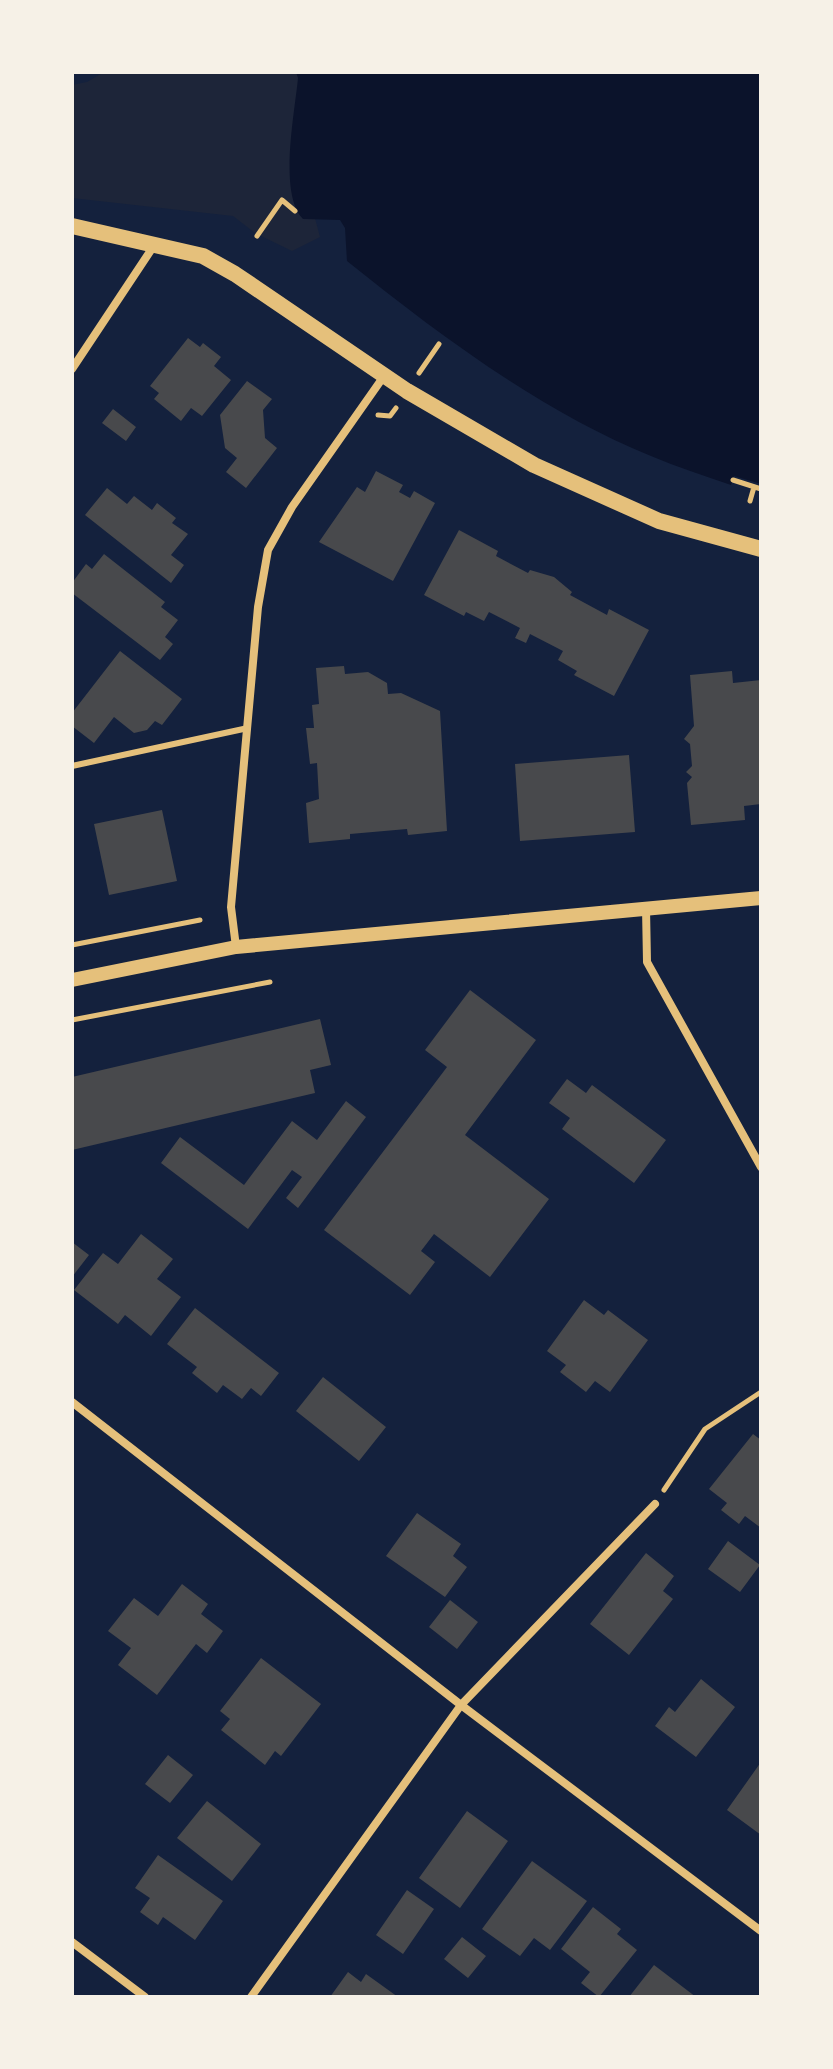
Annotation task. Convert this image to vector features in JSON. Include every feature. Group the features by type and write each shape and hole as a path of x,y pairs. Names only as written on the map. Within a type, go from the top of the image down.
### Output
{"main road":[{"path":"72,226 203,256 478,435 594,494 659,521 761,549"}],"street":[{"path":"72,369 155,244"},
{"path":"236,947 231,907 258,607 268,550 292,507 384,376"},
{"path":"72,980 236,947 761,898"},
{"path":"646,908 647,962 761,1167"},
{"path":"72,1402 461,1705 761,1931"},
{"path":"251,1997 461,1705 655,1504"},
{"path":"72,1942 145,1997"}],"lane":[{"path":"72,766 249,728"}],"path":[{"path":"257,236 282,200 295,211"},
{"path":"423,366 439,344"},
{"path":"733,480 758,488 750,501"},
{"path":"72,945 200,920"},
{"path":"72,1020 270,982"},
{"path":"655,1504 705,1429 761,1392"}],"shaded area":[{"path":"104,72 293,72 312,84 311,203 320,237 292,251 255,233 233,216 72,198 72,85 87,82"},
{"path":"296,72 761,72 761,484 734,476 731,485 691,471 610,438 570,417 454,343 347,261 345,228 340,220 303,219 295,207 291,191 290,152 298,78"}],"building":[{"path":"188,338 200,347 203,343 221,357 214,366 231,380 202,416 191,408 181,421 154,399 159,393 150,386"},
{"path":"247,381 272,399 263,410 265,438 277,448 246,488 226,472 237,458 225,448 220,415"},
{"path":"113,409 136,427 126,441 102,423"},
{"path":"376,471 403,485 399,492 410,498 414,491 435,503 393,581 319,542 357,487 365,492"},
{"path":"107,488 127,504 134,496 152,510 157,503 176,518 172,523 188,534 171,555 184,565 171,583 85,515"},
{"path":"459,530 498,551 496,556 528,573 530,570 554,577 572,592 570,595 607,615 609,609 649,630 614,696 574,675 577,671 558,660 563,651 530,634 526,643 515,638 520,628 489,612 484,621 466,612 464,616 424,595"},
{"path":"104,554 165,602 161,607 178,620 165,637 173,644 160,660 72,593 72,583 86,564 92,569"},
{"path":"120,651 182,699 162,725 155,721 147,730 134,733 114,717 94,743 72,726 72,713"},
{"path":"344,666 345,674 368,672 387,683 388,694 401,693 440,711 447,831 408,835 407,829 350,834 350,839 309,843 306,803 319,799 317,763 310,764 306,728 314,728 312,705 319,704 316,668"},
{"path":"732,671 733,683 761,680 761,804 744,806 745,820 691,825 687,783 692,777 686,772 692,766 690,744 684,739 694,726 690,675"},
{"path":"629,755 635,832 520,841 515,764"},
{"path":"162,810 177,881 109,895 94,824"},
{"path":"470,990 536,1040 465,1135 549,1199 490,1277 434,1234 421,1251 435,1262 410,1295 324,1230 447,1067 425,1050"},
{"path":"320,1019 331,1065 310,1070 315,1093 72,1150 72,1077"},
{"path":"567,1079 586,1093 592,1085 666,1140 634,1183 562,1129 570,1118 549,1103"},
{"path":"346,1101 366,1117 298,1208 286,1198 302,1177 292,1170 248,1229 161,1163 180,1137 244,1185 292,1121 317,1140"},
{"path":"141,1234 173,1259 157,1279 181,1297 151,1336 125,1315 118,1324 74,1290 103,1253 118,1264"},
{"path":"72,1242 89,1255 72,1277"},
{"path":"584,1300 604,1315 608,1310 648,1340 610,1392 595,1381 586,1392 560,1372 566,1365 547,1351"},
{"path":"195,1308 279,1373 261,1396 251,1388 242,1399 223,1385 217,1393 192,1373 197,1367 167,1344"},
{"path":"323,1377 386,1427 359,1461 296,1411"},
{"path":"753,1434 761,1440 761,1528 745,1516 739,1524 721,1510 727,1503 709,1489"},
{"path":"417,1513 461,1544 453,1556 467,1567 445,1597 386,1556"},
{"path":"728,1541 760,1565 740,1592 708,1569"},
{"path":"646,1553 674,1576 663,1591 673,1599 629,1655 590,1624"},
{"path":"182,1584 208,1604 201,1614 223,1631 207,1653 196,1644 157,1695 118,1665 131,1648 108,1631 134,1598 158,1616"},
{"path":"450,1600 478,1622 457,1649 429,1627"},
{"path":"261,1658 321,1704 281,1756 275,1751 265,1765 221,1730 230,1719 220,1711"},
{"path":"701,1679 735,1707 696,1757 655,1726 669,1707 675,1712"},
{"path":"168,1755 193,1775 170,1803 145,1784"},
{"path":"761,1762 761,1835 727,1810"},
{"path":"207,1801 261,1844 232,1881 177,1838"},
{"path":"467,1811 508,1841 460,1908 419,1878"},
{"path":"158,1855 223,1901 195,1940 163,1917 158,1925 140,1912 150,1898 135,1888"},
{"path":"532,1861 587,1901 550,1950 534,1938 520,1956 482,1929"},
{"path":"407,1890 434,1909 403,1954 376,1935"},
{"path":"593,1907 621,1929 617,1934 637,1950 599,1997 581,1983 590,1972 561,1949"},
{"path":"462,1937 486,1956 468,1978 444,1959"},
{"path":"654,1965 696,1997 629,1997"},
{"path":"348,1972 361,1982 366,1974 398,1997 330,1997"}]}
